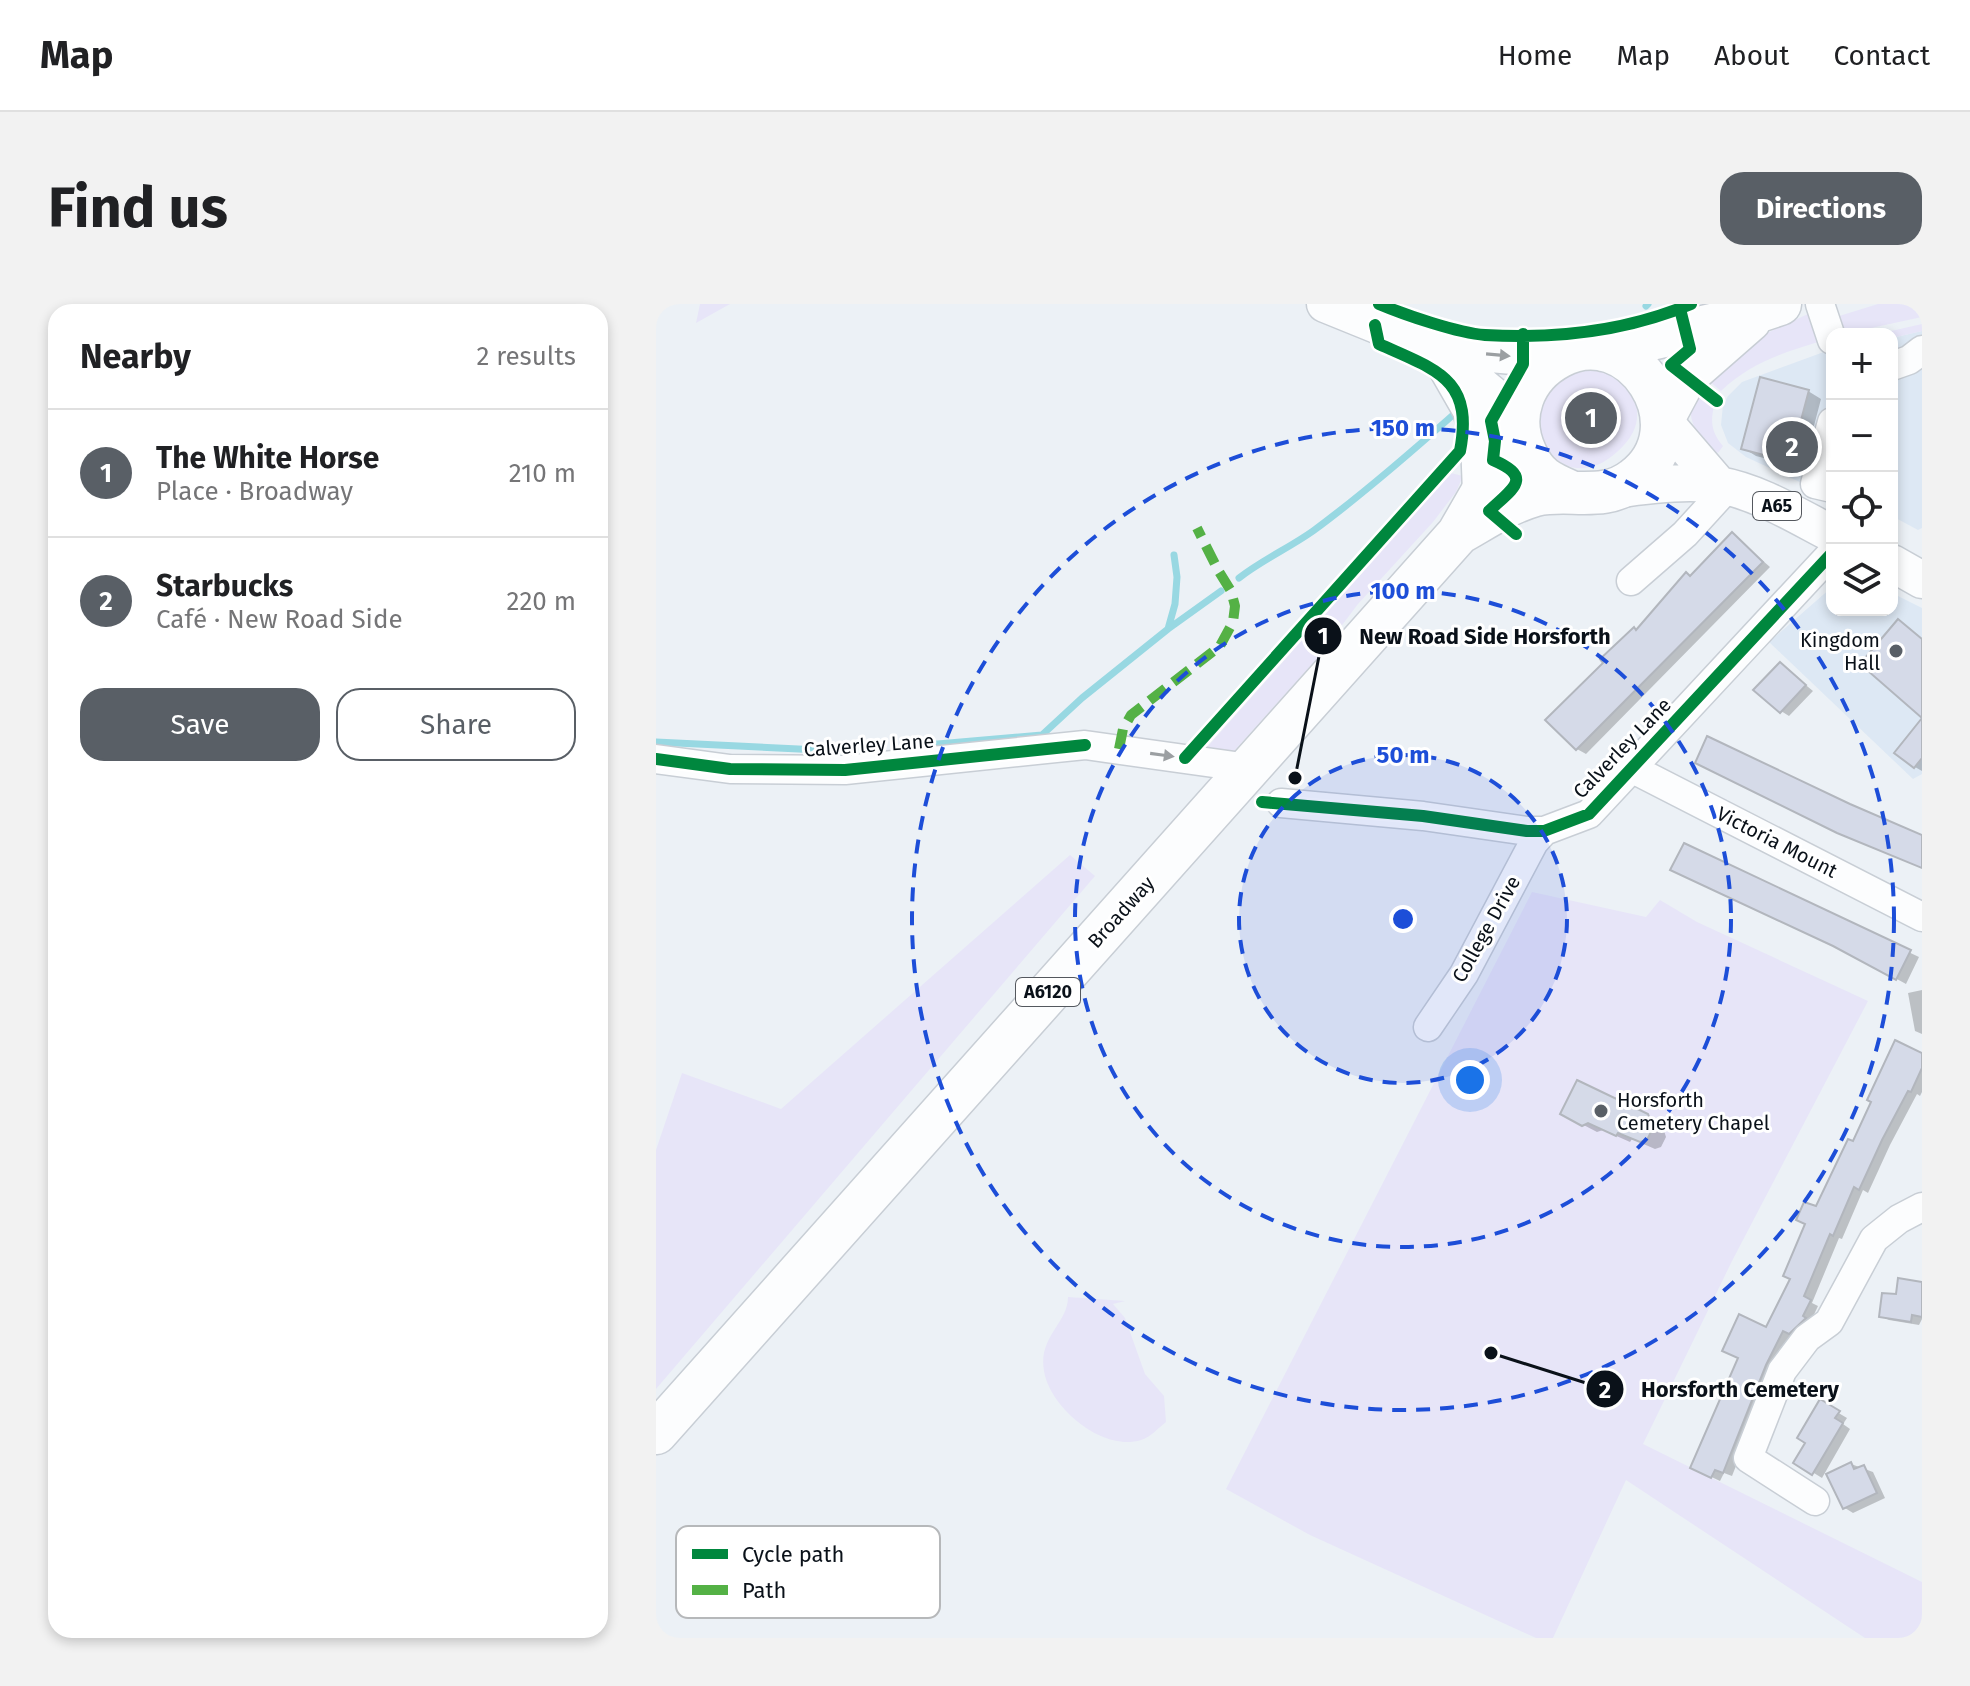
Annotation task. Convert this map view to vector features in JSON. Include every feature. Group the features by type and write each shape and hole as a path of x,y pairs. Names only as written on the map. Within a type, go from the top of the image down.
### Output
{"highway":[{"path":"1603,350 1770,308"},
{"path":"1664,420 1659,398 1645,374 1617,355 1586,349 1560,356 1533,376 1520,402 1518,423 1520,442 1531,464 1543,478 1571,492 1595,495 1615,490 1635,479 1651,461 1661,440 1664,420 1686,376 1770,308"},
{"name":"A6120","path":"1458,534 1518,423"},
{"name":"A6120","path":"1458,534 1510,503 1538,495 1571,492"},
{"name":"Broadway","path":"656,1433 1458,534"}],"main road":[{"path":"1337,307 1436,349 1513,356 1560,356"},
{"path":"1436,349 1518,423"},
{"path":"1436,349 1471,410 1479,442 1481,492"},
{"path":"1664,420 1723,486"},
{"name":"A65","path":"1615,490 1651,484 1723,486 1764,500 1826,531"}],"street":[{"path":"1820,304 1828,328"},
{"path":"1898,368 1922,350"},
{"path":"1826,444 1815,484 1826,487"},
{"path":"1631,581 1685,534 1723,486"},
{"name":"Calverley Lane","path":"1281,803 1423,816 1527,831 1544,831 1589,814 1826,559"},
{"name":"Calverley Lane","path":"656,759 730,769 845,770 1085,745 1249,768"},
{"name":"Victoria Mount","path":"1631,768 1922,917"},
{"name":"College Drive","path":"1428,1027 1464,974 1534,842 1544,831"},
{"path":"1815,1501 1748,1458 1782,1371 1807,1338 1829,1322 1874,1239 1899,1219 1922,1207"}],"shaded area":[{"path":"700,304 730,304 696,323"},
{"path":"1878,304 1922,304 1922,317 1871,328 1841,328 1836,317"},
{"path":"1810,313 1818,342 1755,367 1721,391 1703,376 1748,342"},
{"path":"1922,324 1922,331 1898,337 1898,329"},
{"path":"1922,331 1922,528 1918,530 1898,519 1898,337"},
{"path":"1826,351 1826,494 1746,457 1728,443 1721,425 1723,405 1742,382"},
{"path":"1595,369 1610,371 1633,384 1637,421 1631,436 1617,452 1594,466 1574,468 1557,460 1546,445 1540,426 1541,407 1551,389 1570,375"},
{"path":"1691,394 1714,406 1713,428 1723,446 1718,453 1704,442 1695,428 1690,412"},
{"path":"1451,473 1463,476 1456,492 1433,522 1358,604 1315,661 1226,760 1202,753"},
{"path":"1826,592 1826,616 1898,616 1898,596 1922,608 1922,774 1913,779 1769,642"},
{"path":"1070,855 1095,876 656,1389 656,1150 682,1073 781,1109"},
{"path":"1532,892 1646,917 1660,900 1697,922 1868,1001 1732,1261 1643,1444 1922,1582 1922,1638 1865,1638 1626,1480 1553,1638 1536,1638 1310,1535 1226,1489"},
{"path":"1068,1297 1125,1301 1113,1304 1125,1318 1145,1374 1164,1396 1166,1422 1148,1437 1126,1442 1095,1433 1067,1412 1048,1385 1043,1359 1045,1349 1067,1306"}],"building":[{"path":"1760,377 1809,390 1790,462 1741,449"},
{"path":"1732,532 1763,562 1576,750 1545,720 1603,663 1600,659 1634,627 1636,630 1686,572 1690,576"},
{"name":"Kingdom Hall","path":"1898,619 1922,639 1922,718 1860,664"},
{"path":"1780,662 1806,685 1780,713 1753,690"},
{"path":"1922,718 1922,758 1914,768 1894,753"},
{"path":"1707,736 1922,835 1922,868 1837,833 1695,763"},
{"path":"1684,843 1911,950 1896,980 1833,946 1670,870"},
{"path":"1895,1040 1922,1053 1922,1068 1882,1140 1859,1190 1854,1187 1833,1236 1830,1234 1804,1296 1811,1300 1803,1316 1806,1318 1789,1334 1783,1331 1766,1365 1723,1473 1715,1470 1711,1478 1690,1468 1738,1358 1722,1351 1739,1314 1766,1327 1790,1279 1783,1276 1805,1224 1796,1220 1804,1202 1816,1206 1848,1139 1853,1141 1871,1102 1867,1100"},
{"name":"Horsforth Cemetery Chapel","path":"1577,1080 1648,1114 1653,1128 1647,1140 1640,1142 1618,1133 1616,1136 1588,1123 1582,1126 1560,1114"},
{"path":"1898,1278 1922,1282 1922,1317 1912,1315 1911,1322 1879,1317 1882,1293 1896,1294"},
{"path":"1820,1399 1840,1411 1835,1418 1843,1423 1812,1475 1793,1463 1805,1443 1797,1438"},
{"path":"1851,1462 1854,1469 1864,1465 1877,1493 1843,1509 1826,1474"}],"waterway":[{"path":"1239,578 1331,517 1453,415"},
{"path":"895,752 926,745 1042,735 1082,698 1168,629 1175,604 1177,577 1174,555"},
{"path":"1168,629 1221,591"},
{"path":"656,742 882,753"}],"marked path":[{"path":"1119,749 1123,729 1131,715 1220,646 1233,622 1235,606 1231,591 1197,528"}],"cycle path":[{"path":"1379,304 1461,331 1511,336 1564,334 1616,327 1691,304"},
{"path":"1680,309 1690,349 1671,365 1717,401"},
{"path":"1185,758 1460,451 1463,427 1456,392 1433,370 1379,344 1375,325"},
{"path":"1516,534 1489,511 1512,490 1516,478 1506,466 1493,460 1495,441 1491,421 1523,364 1523,334"},
{"path":"1262,802 1423,816 1527,831 1544,831 1589,814 1826,559"},
{"path":"656,759 730,769 845,770 1085,745"}],"place":[{"name":"The White Horse","path":"1591,418"},
{"name":"Starbucks","path":"1792,447"},
{"name":"Kingdom Hall","path":"1896,651"},
{"name":"New Road Side Horsforth","path":"1295,778"},
{"name":"Horsforth Cemetery Chapel","path":"1601,1111"},
{"name":"Horsforth Cemetery","path":"1491,1353"}]}
